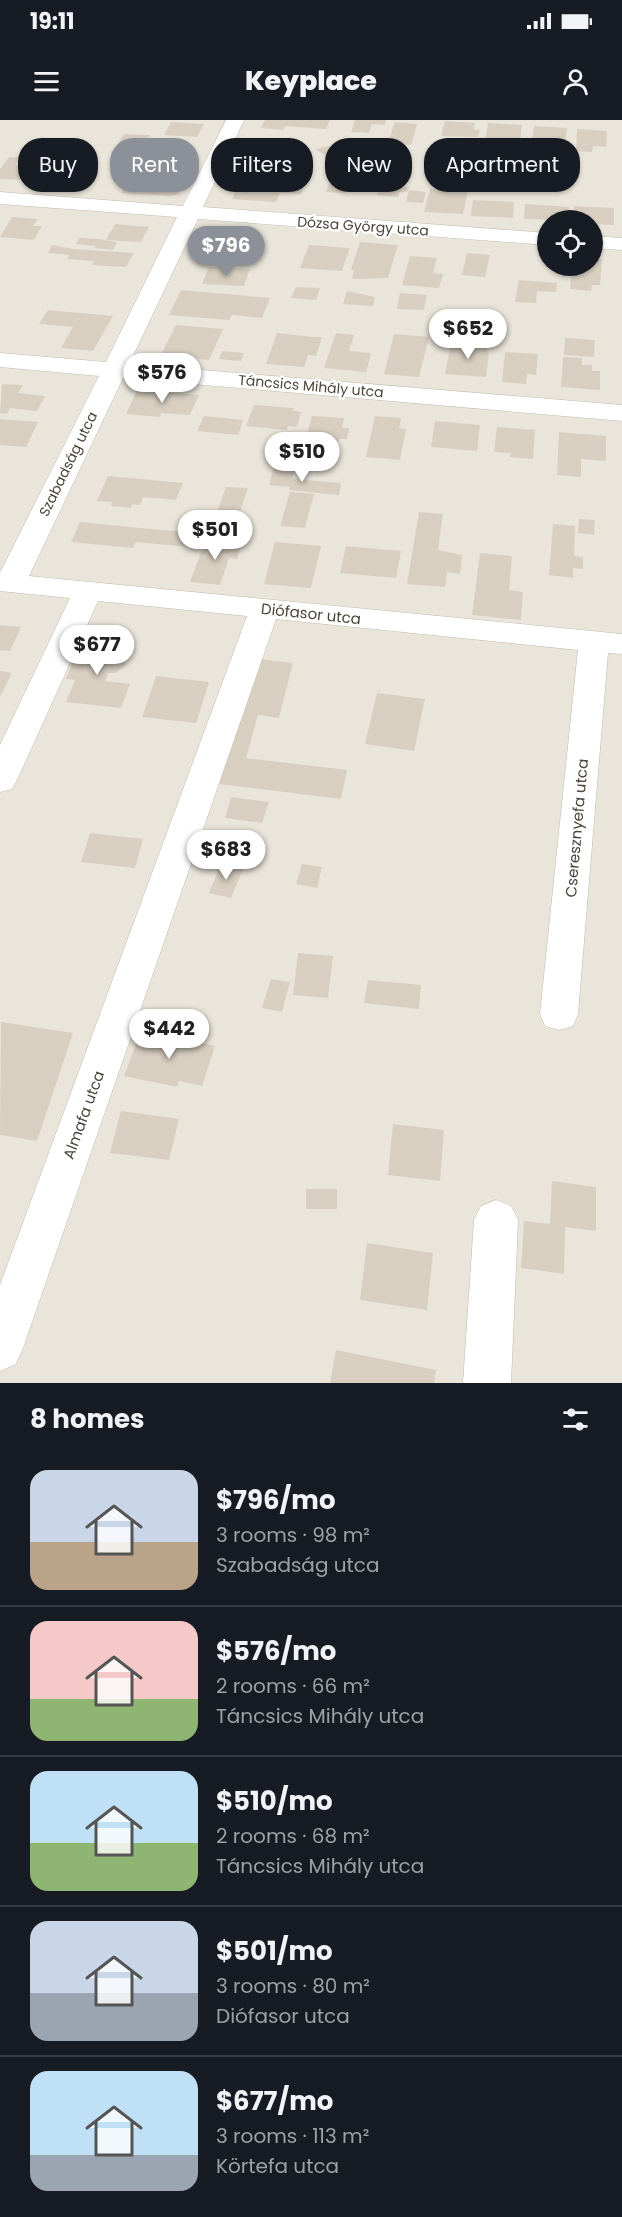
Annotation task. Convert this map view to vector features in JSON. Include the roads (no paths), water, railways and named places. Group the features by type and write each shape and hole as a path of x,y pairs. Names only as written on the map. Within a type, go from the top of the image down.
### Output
{"street":[{"name":"Szabadság utca","path":"6,582 191,214 235,120"},
{"name":"Dózsa György utca","path":"0,198 537,238"},
{"path":"603,243 622,244"},
{"name":"Táncsics Mihály utca","path":"0,360 622,413"},
{"name":"Diófasor utca","path":"6,582 264,610 608,643"},
{"path":"0,780 88,591"},
{"name":"Almafa utca","path":"0,1348 264,610"},
{"name":"Cseresznyefa utca","path":"559,1014 608,643"},
{"path":"487,1383 496,1220"}]}
